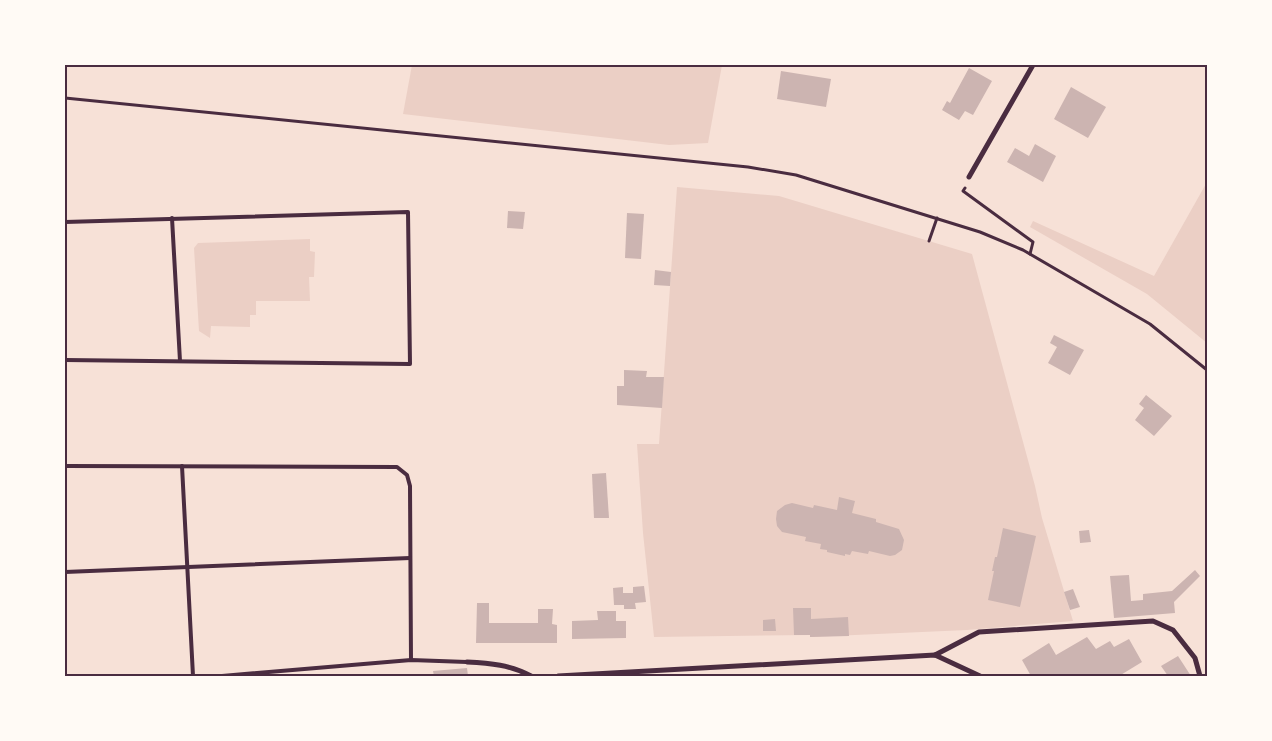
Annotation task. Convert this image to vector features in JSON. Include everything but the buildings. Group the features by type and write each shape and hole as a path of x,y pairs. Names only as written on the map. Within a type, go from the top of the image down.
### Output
{"street":[{"path":"969,177 1033,65"},
{"path":"558,676 935,655 979,632 1153,621 1173,630 1195,658 1200,676"},
{"path":"935,655 980,676"},
{"path":"467,662 496,663 523,671 532,676"}],"lane":[{"path":"65,222 408,212 410,364 65,360"},
{"path":"172,218 180,361"},
{"path":"65,466 397,467 407,475 410,486 411,660"},
{"path":"182,466 193,676"},
{"path":"65,572 410,558"},
{"path":"222,676 411,660 467,662"}],"path":[{"path":"65,98 748,166 796,175 980,232 1030,254 1150,324 1207,370"},
{"path":"969,177 963,191 1033,242 1030,254"},
{"path":"929,241 937,218"}],"shaded area":[{"path":"412,65 722,65 708,143 669,145 403,114"},
{"path":"1207,182 1207,343 1147,294 1030,227 1033,221 1154,276"},
{"path":"677,187 779,196 972,254 1042,518 1073,621 967,630 810,637 810,635 654,637 643,533 637,444 659,444"},
{"path":"310,239 310,251 315,252 314,277 309,277 310,301 256,301 256,315 250,315 250,327 211,326 210,338 199,331 194,248 198,243"}]}
